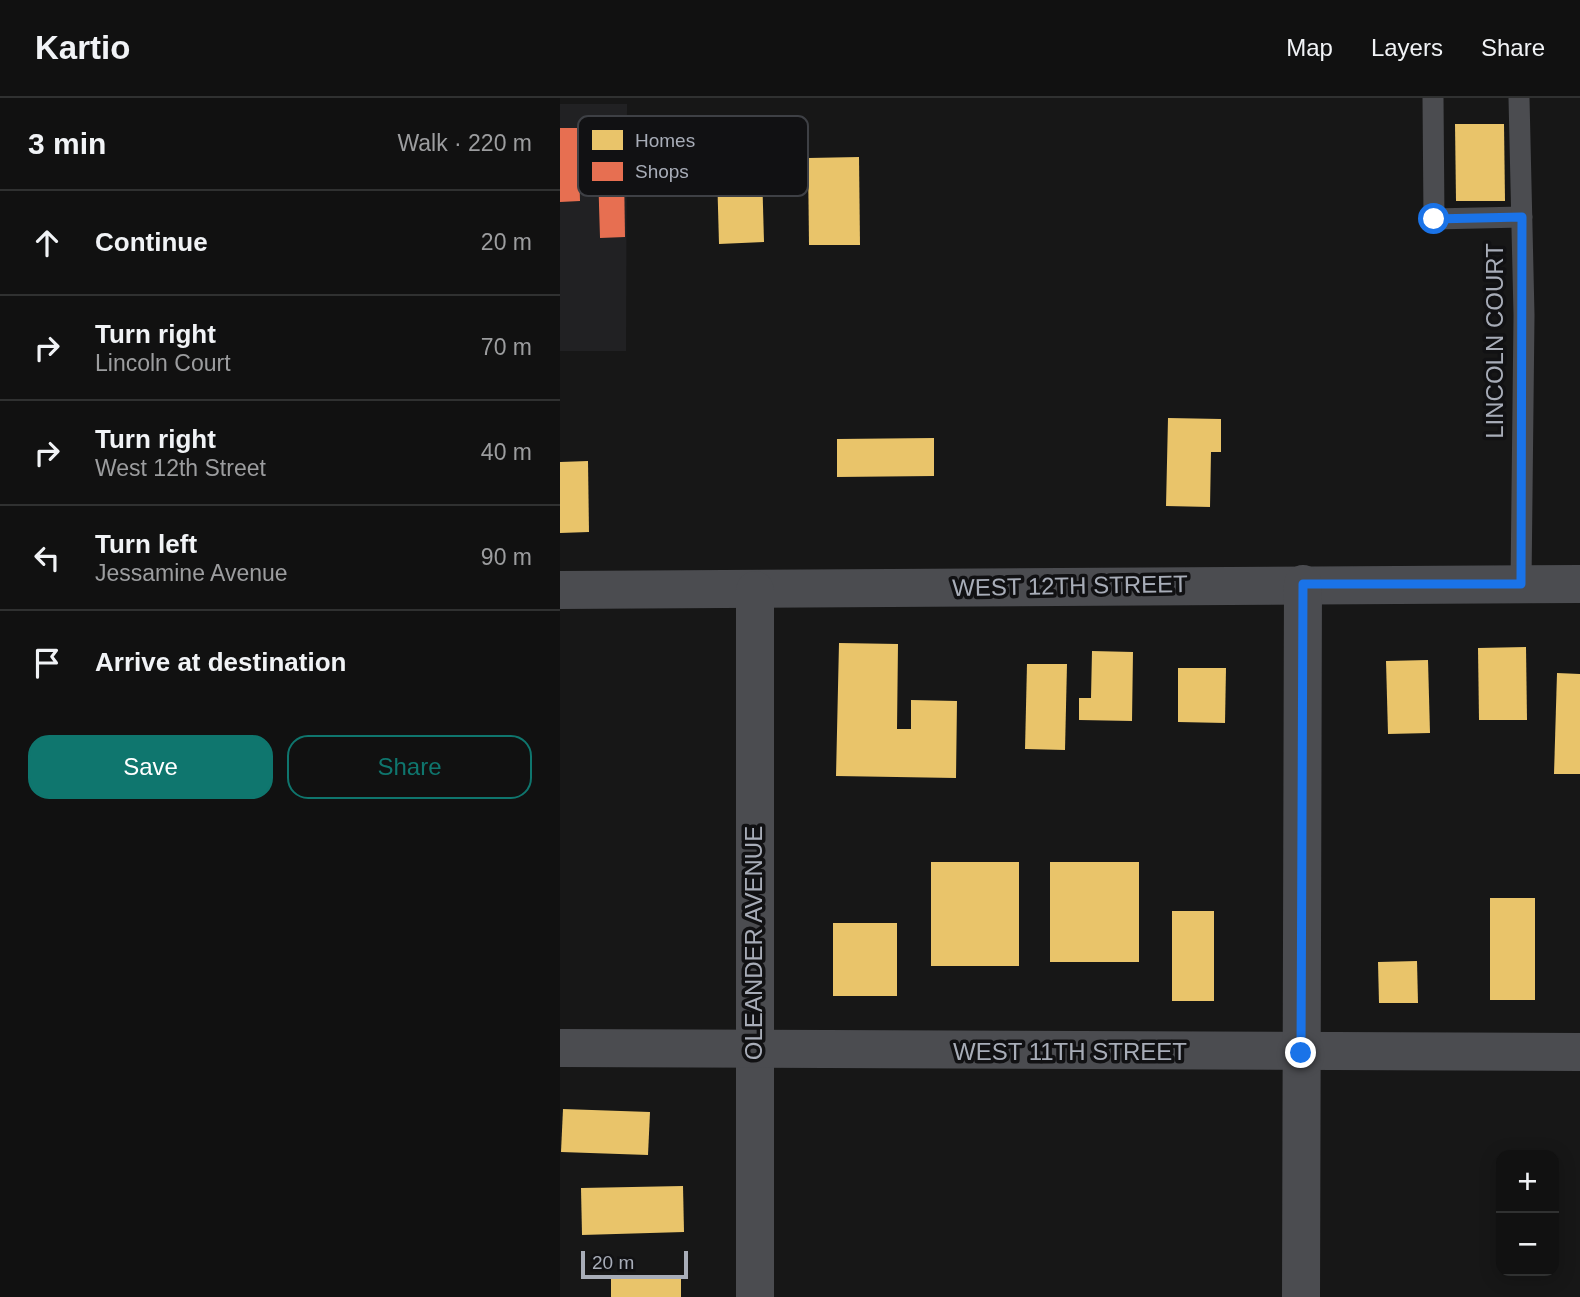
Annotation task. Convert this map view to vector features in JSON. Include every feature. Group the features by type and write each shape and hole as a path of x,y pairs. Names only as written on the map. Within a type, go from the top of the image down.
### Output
{"street":[{"path":"1301,1297 1303,584"},
{"name":"WEST 12TH STREET","path":"560,590 1580,584"},
{"name":"OLEANDER AVENUE","path":"755,590 755,1297"},
{"name":"WEST 11TH STREET","path":"560,1048 1580,1052"}],"lane":[{"path":"1433,98 1434,219 1522,217"},
{"name":"LINCOLN COURT","path":"1519,98 1522,217 1521,584"}],"shaded area":[{"path":"560,104 627,104 627,116 578,116 578,196 627,196 626,351 560,351"}],"building: Homes":[{"path":"1455,124 1504,124 1505,201 1456,201"},
{"path":"859,157 860,245 809,245 808,158"},
{"path":"718,196 763,196 764,242 719,244"},
{"path":"1168,418 1221,419 1221,452 1211,452 1210,507 1166,506"},
{"path":"934,438 934,476 837,477 837,439"},
{"path":"588,461 589,532 560,533 560,462"},
{"path":"839,643 898,644 897,729 911,729 911,700 957,701 956,778 836,776"},
{"path":"1526,647 1527,720 1479,720 1478,648"},
{"path":"1092,651 1133,652 1132,721 1079,720 1079,698 1091,698"},
{"path":"1428,660 1430,733 1388,734 1386,661"},
{"path":"1027,664 1067,664 1065,750 1025,749"},
{"path":"1178,668 1226,668 1225,723 1178,722"},
{"path":"1557,673 1580,674 1580,774 1554,774"},
{"path":"931,862 1019,862 1019,966 931,966"},
{"path":"1050,862 1139,862 1139,962 1050,962"},
{"path":"1490,898 1535,898 1535,1000 1490,1000"},
{"path":"1172,911 1214,911 1214,1001 1172,1001"},
{"path":"833,923 897,923 897,996 833,996"},
{"path":"1417,961 1418,1003 1379,1003 1378,962"},
{"path":"563,1109 650,1112 648,1155 561,1152"},
{"path":"683,1186 684,1232 582,1235 581,1188"},
{"path":"611,1279 681,1279 681,1297 611,1297"}],"building: Shops":[{"path":"560,128 578,128 580,201 560,202"},
{"path":"599,196 624,196 625,237 600,238"}],"route":[{"path":"1301,1053 1303,584 1521,584 1524,315 1522,217 1434,219"}]}
